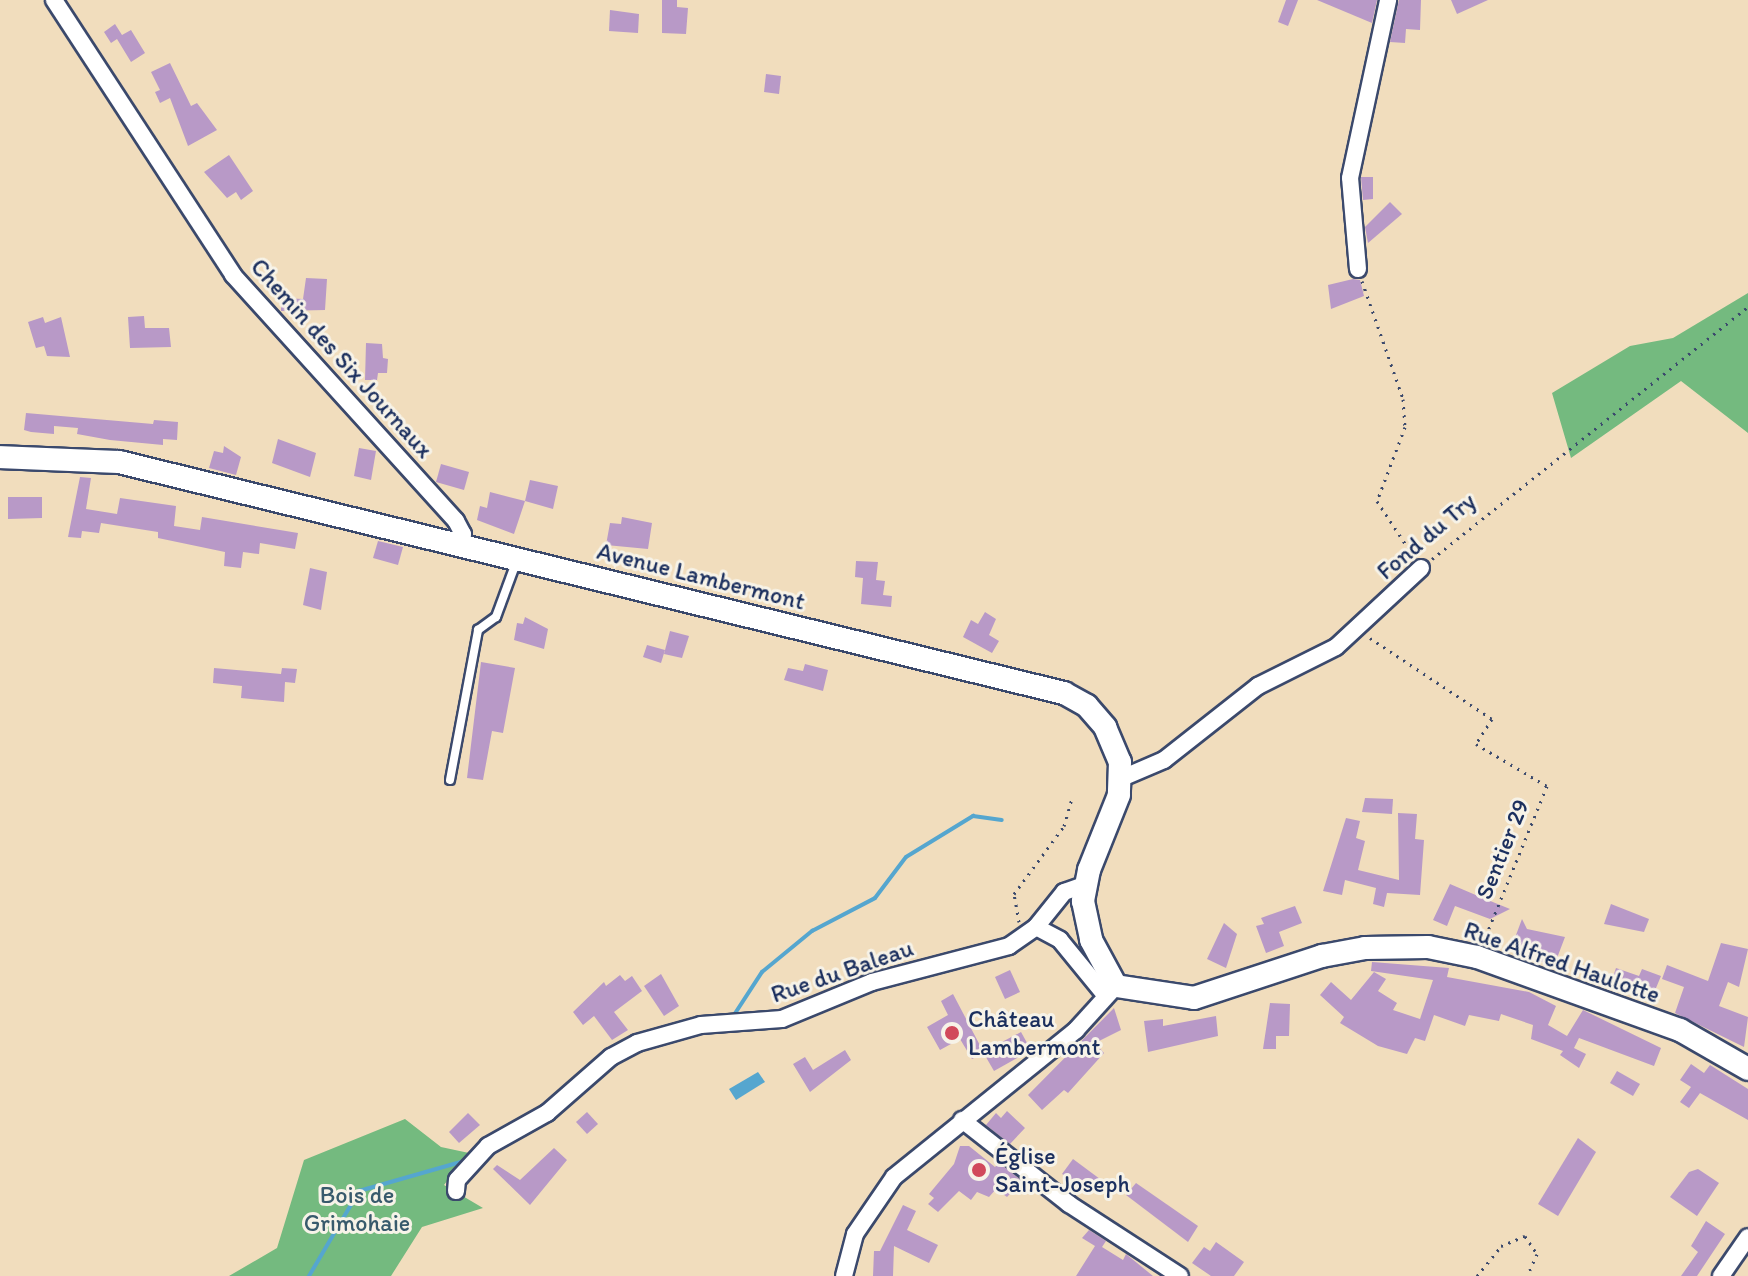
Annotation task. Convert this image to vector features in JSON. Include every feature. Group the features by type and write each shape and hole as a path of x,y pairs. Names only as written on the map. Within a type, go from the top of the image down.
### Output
{"street":[{"name":"Chemin des Six Journaux","path":"54,0 233,275 461,526 460,545"},
{"path":"1358,269 1350,178 1388,0"},
{"name":"Avenue Lambermont","path":"0,457 119,462 1064,693 1087,706 1105,727 1122,778"},
{"name":"Fond du Try","path":"1122,778 1164,760 1239,698 1316,659 1357,629 1421,568"},
{"path":"1111,991 1091,940 1084,885 1122,778"},
{"name":"Rue du Baleau","path":"456,1191 457,1180 488,1146 547,1113 611,1057 637,1043 701,1025 782,1019 872,982 1009,946 1033,930 1054,900 1084,885"},
{"path":"1033,930 1060,940 1111,991"},
{"name":"Rue Alfred Haulotte","path":"1111,991 1194,998 1302,961 1357,949 1428,947 1477,957 1680,1030 1748,1069"},
{"path":"844,1276 855,1234 886,1186 962,1120 1076,1030 1111,991"},
{"path":"962,1120 1069,1204 1180,1276"},
{"path":"1721,1276 1748,1237"}],"lane":[{"path":"450,780 478,630 496,617 518,559"}],"path":[{"path":"1358,269 1403,399 1405,427 1377,501 1421,568"},
{"name":"Fond du Try","path":"1421,568 1748,307"},
{"name":"Sentier 29","path":"1357,629 1492,719 1476,744 1547,786 1477,957"},
{"path":"1033,930 1019,922 1013,902 1029,872 1064,826 1072,798"},
{"path":"1477,1276 1501,1246 1525,1236 1537,1254 1527,1276"}],"green space":[{"path":"1748,293 1748,433 1681,381 1571,458 1552,393 1630,346 1673,338"},
{"name":"Bois de Grimohaie","path":"405,1119 441,1147 469,1153 444,1185 483,1208 422,1227 391,1276 229,1276 277,1248 304,1160"}],"water":[{"path":"758,1072 765,1082 736,1100 729,1089"}],"building":[{"path":"662,0 677,0 677,7 688,8 686,34 662,33"},
{"path":"1286,0 1298,0 1288,26 1278,22"},
{"path":"1317,0 1377,0 1372,23"},
{"path":"1399,0 1421,0 1420,30 1406,29 1405,43 1390,42"},
{"path":"1451,0 1488,0 1457,14"},
{"path":"610,10 639,14 638,33 609,31"},
{"path":"115,24 122,35 131,30 145,53 131,62 117,39 111,43 104,32"},
{"path":"170,63 191,106 197,103 217,130 188,146 170,98 160,103 155,92 160,90 151,72"},
{"path":"766,74 781,76 779,94 764,92"},
{"path":"229,155 253,191 241,200 236,192 227,198 204,172"},
{"path":"1361,177 1373,177 1373,199 1363,200"},
{"path":"1390,202 1402,214 1368,243 1365,227"},
{"path":"306,278 327,279 325,310 281,311 281,298 303,299"},
{"path":"1360,280 1364,296 1331,309 1328,285"},
{"path":"144,316 145,328 169,328 171,347 130,348 128,317"},
{"path":"43,317 45,323 61,317 70,357 47,356 44,346 36,348 28,322"},
{"path":"366,343 382,344 383,358 388,359 387,373 378,373 377,380 365,380"},
{"path":"26,413 153,424 154,420 178,422 177,440 163,439 163,445 110,440 77,434 78,428 54,426 54,434 31,432 24,430"},
{"path":"278,439 316,453 310,477 272,463"},
{"path":"224,446 241,457 236,475 209,468 214,451 223,453"},
{"path":"359,448 376,451 371,480 354,476"},
{"path":"441,464 469,472 464,490 436,482"},
{"path":"80,477 91,478 86,509 117,514 120,498 176,506 174,526 200,530 202,517 298,533 295,549 260,543 259,554 243,552 241,568 224,566 225,552 158,538 158,532 101,523 99,533 82,531 81,538 68,537"},
{"path":"530,480 558,486 553,509 525,501"},
{"path":"490,492 525,501 514,534 477,520 480,506 487,508"},
{"path":"8,497 42,497 42,518 8,519"},
{"path":"622,517 652,523 648,549 606,545 610,523 621,524"},
{"path":"378,541 403,547 398,565 373,558"},
{"path":"856,561 878,562 876,580 885,581 883,595 892,596 891,607 861,604 863,578 855,577"},
{"path":"310,568 327,572 321,610 303,605"},
{"path":"985,612 996,619 989,635 999,641 992,653 963,637 971,620 978,624"},
{"path":"525,617 548,629 544,649 514,640 517,623 523,624"},
{"path":"670,631 689,636 682,658 664,654"},
{"path":"647,645 665,650 661,663 643,657"},
{"path":"481,662 515,668 503,733 492,731 483,780 467,778"},
{"path":"805,664 828,670 823,691 784,680 788,668 803,671"},
{"path":"214,668 281,674 282,668 297,669 295,683 285,682 284,702 241,698 242,686 213,683"},
{"path":"1365,798 1393,799 1392,814 1362,812"},
{"path":"1398,813 1417,814 1415,839 1424,840 1420,895 1387,893 1384,907 1373,904 1376,888 1345,880 1342,895 1323,891 1346,818 1360,821 1356,838 1365,841 1358,870 1399,880"},
{"path":"1450,884 1510,909 1490,919 1455,906 1447,926 1433,920"},
{"path":"1611,904 1649,919 1644,932 1604,924"},
{"path":"1295,906 1302,923 1279,932 1284,946 1266,953 1256,926 1264,924 1261,918"},
{"path":"1522,919 1527,929 1565,937 1554,966 1510,951"},
{"path":"1224,923 1237,934 1226,968 1207,959"},
{"path":"1721,943 1748,949 1739,987 1728,982 1719,1006 1748,1017 1744,1047 1675,1013 1684,987 1662,979 1667,965 1708,981"},
{"path":"1372,962 1449,968 1447,977 1529,992 1556,1006 1548,1025 1567,1036 1583,1010 1661,1048 1654,1066 1579,1038 1574,1048 1586,1054 1579,1068 1560,1055 1563,1051 1531,1039 1533,1025 1501,1014 1499,1021 1469,1015 1465,1026 1434,1015 1425,1041 1415,1038 1407,1054 1378,1046 1340,1023 1344,1017 1320,995 1331,982 1351,1000 1374,972 1386,979 1378,991 1397,1003 1393,1010 1420,1019 1433,980 1371,971"},
{"path":"1616,968 1639,976 1642,969 1661,976 1651,1000 1610,985"},
{"path":"1010,970 1020,992 1005,999 995,977"},
{"path":"661,974 679,1006 664,1016 644,986"},
{"path":"620,975 625,981 632,976 642,991 614,1012 628,1030 612,1040 594,1016 583,1025 573,1012 604,982 606,986"},
{"name":"Château Lambermont","path":"953,994 984,1053 972,1059 960,1039 940,1050 927,1027 948,1015 941,1001"},
{"path":"1270,1003 1290,1004 1289,1036 1276,1036 1276,1049 1263,1049"},
{"path":"1114,1008 1121,1030 1095,1043 1104,1053 1068,1093 1064,1090 1042,1110 1028,1095"},
{"path":"1216,1016 1218,1036 1148,1052 1144,1021 1163,1019 1163,1026"},
{"path":"1021,1032 1031,1050 994,1071 983,1052"},
{"path":"845,1050 851,1060 810,1092 793,1064 805,1057 813,1070"},
{"path":"1691,1064 1704,1073 1710,1065 1748,1089 1748,1120 1700,1093 1689,1108 1680,1102 1691,1087 1680,1080"},
{"path":"1617,1071 1640,1084 1633,1096 1610,1083"},
{"path":"1007,1111 1025,1128 1010,1144 986,1125 996,1113 1001,1118"},
{"path":"587,1112 598,1124 587,1134 576,1122"},
{"path":"468,1113 480,1125 459,1143 449,1132"},
{"path":"1578,1138 1596,1152 1558,1216 1538,1204"},
{"path":"960,1146 969,1146 995,1167 999,1163 1022,1181 1007,1197 996,1189 989,1197 977,1192 971,1200 959,1191 938,1212 928,1204 934,1198 929,1194 954,1164"},
{"path":"554,1148 567,1160 530,1205 493,1169 497,1165 520,1180"},
{"path":"1073,1159 1104,1182 1095,1192 1062,1174"},
{"path":"1698,1169 1719,1183 1697,1216 1670,1197 1689,1172"},
{"path":"1136,1183 1198,1226 1188,1242 1126,1195"},
{"path":"903,1205 916,1211 907,1230 938,1245 929,1263 894,1246 893,1276 873,1276 874,1251 880,1251"},
{"path":"1706,1221 1725,1234 1697,1276 1681,1276 1698,1252 1691,1246"},
{"path":"1089,1230 1106,1241 1102,1247 1123,1260 1126,1254 1153,1276 1076,1276 1095,1246 1082,1238"},
{"path":"1216,1242 1244,1262 1234,1276 1211,1276 1192,1263 1204,1247 1210,1251"}],"waterway":[{"path":"732,1018 762,972 812,931 875,898 906,857 973,816 1002,820"},
{"path":"309,1276 359,1191 468,1160"}],"place":[{"name":"Château Lambermont","path":"952,1033"},
{"name":"Église Saint-Joseph","path":"979,1170"}]}
